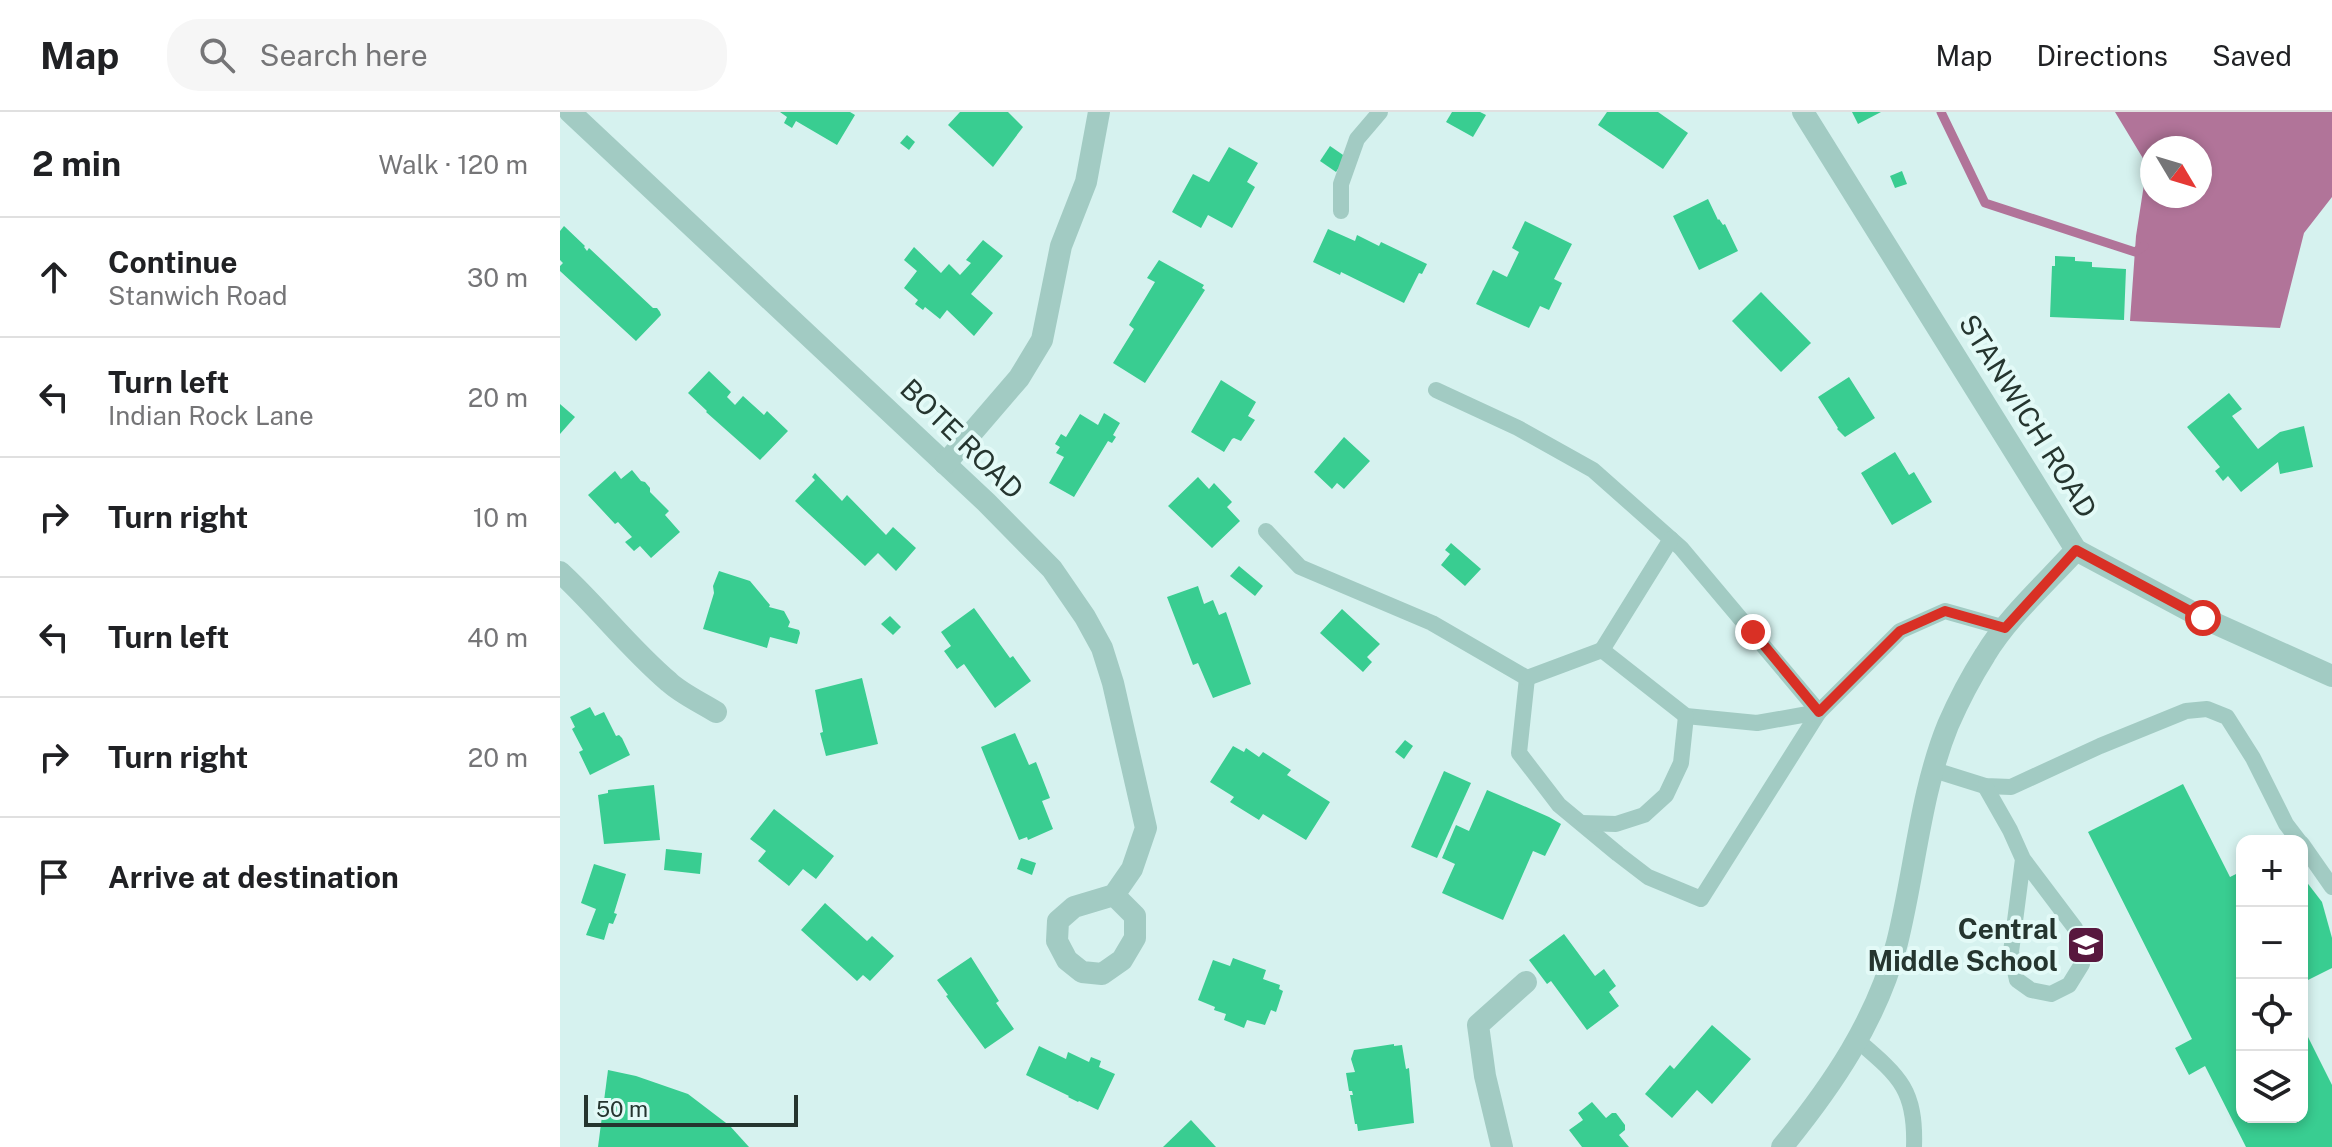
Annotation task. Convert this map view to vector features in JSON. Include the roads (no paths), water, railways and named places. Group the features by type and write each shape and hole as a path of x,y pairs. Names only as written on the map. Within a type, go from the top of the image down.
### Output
{"street":[{"name":"BOTE ROAD","path":"570,112 986,502 1052,569 1102,648 1146,828 1132,869 1114,895"},
{"path":"945,464 1019,378 1042,340 1061,246 1086,182 1099,112"},
{"name":"STANWICH ROAD","path":"1803,112 2076,550 2203,618 2332,676"},
{"path":"1782,1147 1832,1081 1882,990 1897,944 1934,770 1948,725 1985,654 2076,550"},
{"path":"560,572 639,656 672,685 716,712"},
{"path":"1502,1147 1485,1076 1478,1025 1526,982"}],"lane":[{"path":"1341,211 1341,184 1357,139 1380,112"},
{"path":"1436,390 1518,428 1593,470 1671,539 1819,712"},
{"path":"1266,531 1300,567 1432,623 1527,678"},
{"path":"1527,678 1602,650 1671,539"},
{"path":"1527,678 1519,753 1559,805 1648,877 1701,899 1819,712 1900,631 1945,611 2005,628"},
{"path":"1602,650 1686,716 1757,723 1819,712"},
{"path":"1934,770 1985,786 2011,787 2186,711 2207,709 2227,717 2295,835"},
{"path":"1582,823 1616,824 1644,815 1666,795 1681,763 1686,716"},
{"path":"1985,786 2023,859 2075,928 2082,949 2082,964 2069,985 2051,994 2031,990 2017,980 2011,952 2023,859"},
{"path":"2308,853 2332,887"},
{"path":"1857,1040 1904,1086 1914,1120 1914,1147"}],"waterway":[{"path":"1941,112 1985,203 2135,252 2144,246"}],"place":[{"name":"Central Middle School","path":"2086,945"}]}
